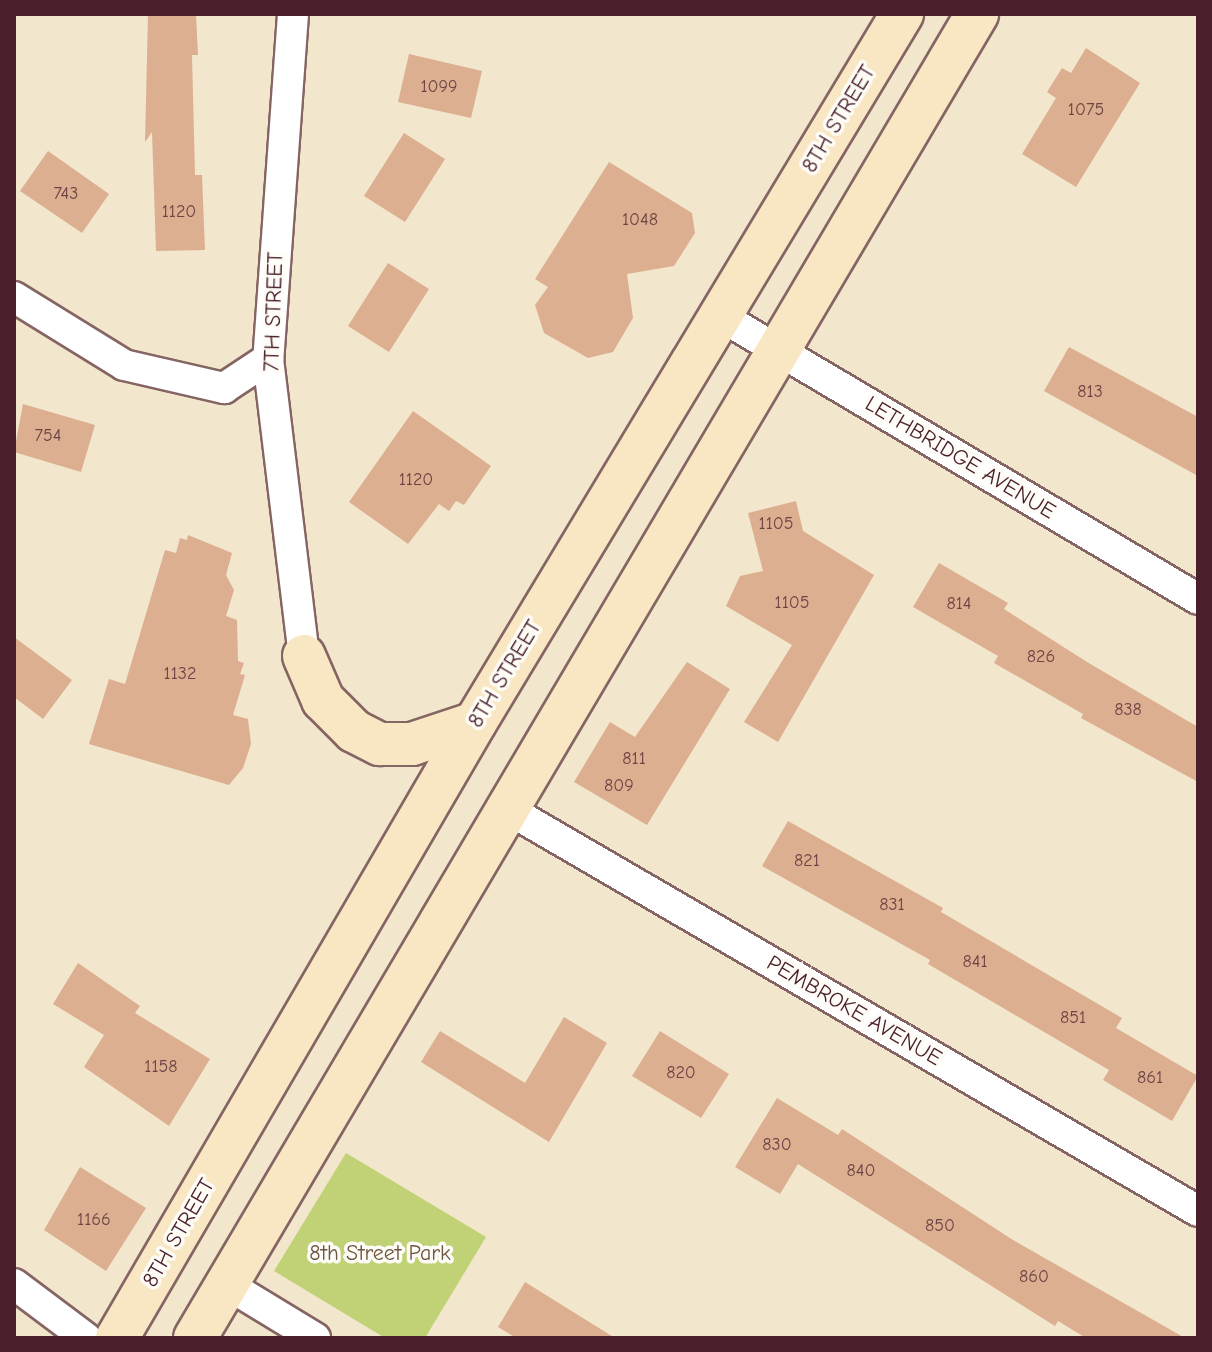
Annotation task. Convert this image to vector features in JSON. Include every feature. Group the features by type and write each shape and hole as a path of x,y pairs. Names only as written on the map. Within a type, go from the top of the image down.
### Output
{"main road":[{"name":"8TH STREET","path":"117,1338 475,723 902,14"},
{"path":"195,1338 509,810 776,349 977,14"},
{"path":"304,656 323,700 354,731 380,744 412,744 475,723"}],"street":[{"name":"7TH STREET","path":"293,14 268,359 304,656"},
{"path":"14,297 124,365 224,388 268,359"},
{"name":"LETHBRIDGE AVENUE","path":"722,317 1198,599"},
{"name":"PEMBROKE AVENUE","path":"509,810 1198,1211"},
{"path":"14,1284 86,1338"},
{"path":"228,1285 315,1338"}],"green space":[{"name":"8th Street Park","path":"346,1153 486,1237 425,1338 385,1338 274,1271"}],"building":[{"path":"148,14 196,14 198,55 192,55 195,175 202,175 205,250 156,251 152,132 145,142"},
{"path":"1086,48 1140,83 1076,187 1022,154 1056,98 1047,92 1062,68 1071,73"},
{"path":"409,54 482,71 471,118 398,102"},
{"path":"404,133 445,159 405,222 364,196"},
{"path":"48,151 109,194 82,233 20,191"},
{"path":"609,162 692,213 695,233 674,266 627,274 633,318 613,352 588,358 544,333 535,305 548,287 535,279"},
{"path":"388,263 429,289 389,352 348,326"},
{"path":"1069,347 1198,417 1198,476 1044,391"},
{"path":"23,404 95,425 81,472 14,452"},
{"path":"413,411 491,466 464,505 456,501 449,511 439,504 408,544 349,502"},
{"path":"796,501 803,531 874,575 778,742 744,722 792,645 726,606 740,576 763,571 748,513"},
{"path":"188,535 232,553 226,575 234,590 226,616 237,620 238,661 244,663 240,674 245,675 233,715 248,719 251,744 243,768 229,785 89,744 109,679 125,684 165,550 176,553 180,538 187,540"},
{"path":"939,563 1008,603 1004,609 1087,662 1198,727 1198,782 1081,718 1083,714 994,663 998,656 913,607"},
{"path":"14,637 72,680 43,719 14,697"},
{"path":"687,662 730,689 647,825 574,782 610,722 635,737"},
{"path":"788,821 943,908 941,912 1122,1018 1116,1028 1198,1076 1172,1121 1103,1080 1109,1070 928,964 930,960 762,866"},
{"path":"78,963 140,1006 135,1013 210,1059 169,1126 84,1067 104,1035 53,1004"},
{"path":"564,1017 607,1043 549,1142 421,1062 440,1031 525,1083"},
{"path":"660,1031 729,1074 701,1118 632,1076"},
{"path":"777,1098 838,1135 842,1129 1013,1240 1185,1338 1086,1338 1058,1321 1055,1326 798,1164 780,1194 735,1167"},
{"path":"80,1167 146,1208 106,1271 44,1230"},
{"path":"525,1282 615,1338 516,1338 498,1327"}]}
